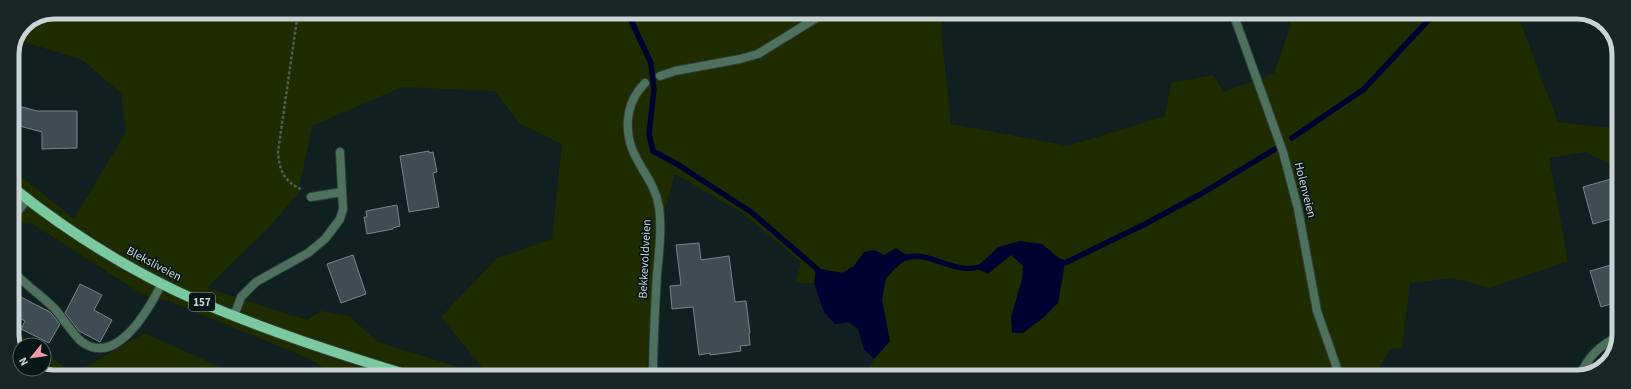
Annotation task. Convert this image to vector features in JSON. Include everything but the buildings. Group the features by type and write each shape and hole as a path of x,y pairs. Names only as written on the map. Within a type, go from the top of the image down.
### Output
{"main road":[{"name":"Bleksliveien","path":"19,192 91,242 126,264 162,283 234,316 291,338 392,370"}],"street":[{"path":"660,76 675,71 740,59 758,54 815,19"},
{"name":"Holenveien","path":"1235,19 1283,152 1298,209 1317,311 1338,370"},
{"name":"Bekkevoldveien","path":"645,83 631,104 628,113 627,134 634,154 656,195 659,205 660,232 653,370"},
{"path":"234,316 240,297 256,282 308,253 325,239 340,219 343,209 340,152"},
{"path":"311,197 342,192"},
{"path":"19,210 28,199"},
{"path":"19,278 41,295 64,319 80,341 86,345 102,348 108,348 117,344 129,333 146,311 162,283"},
{"path":"1582,370 1584,365 1596,351 1611,341"}],"path":[{"path":"297,19 278,152 282,171 289,182 311,197"}],"green space":[{"path":"54,19 942,19 941,31 951,124 1068,146 1165,116 1171,83 1213,75 1224,92 1274,73 1291,25 1288,19 1521,19 1520,21 1558,122 1612,128 1612,165 1586,152 1549,158 1568,261 1490,288 1452,278 1410,283 1402,348 1390,349 1378,370 868,370 874,359 890,341 883,310 883,286 887,277 907,256 884,255 874,250 864,252 854,266 842,273 817,268 814,283 796,283 801,262 741,212 675,174 654,250 647,370 484,370 441,317 497,258 552,239 562,144 520,124 495,91 402,87 312,126 298,194 269,227 207,288 307,320 321,311 349,316 378,342 468,370 327,370 308,358 168,301 145,296 31,223 19,223 19,175 74,219 126,132 121,93 82,60 22,41 29,29 41,22"},
{"path":"144,333 227,370 81,370"},
{"path":"52,358 69,370 52,370"}],"shaded area":[{"path":"1020,241 1042,244 1065,263 1058,303 1043,318 1023,333 1012,333 1011,317 1022,279 1023,266 1011,255 988,274 976,268 998,247"},
{"path":"896,248 908,256 886,278 882,300 890,341 874,359 864,349 858,329 849,322 835,324 824,312 814,283 816,268 842,273 854,266 864,252 874,250 884,255"}],"waterway":[{"path":"630,19 651,63 654,90 649,134 653,151 677,164 751,212 816,268 820,274"},
{"path":"1292,138 1364,89 1429,19"},
{"path":"1059,261 1065,263 1145,224 1201,194 1275,149"},
{"path":"902,259 911,256 921,257 961,268 982,266"}]}
